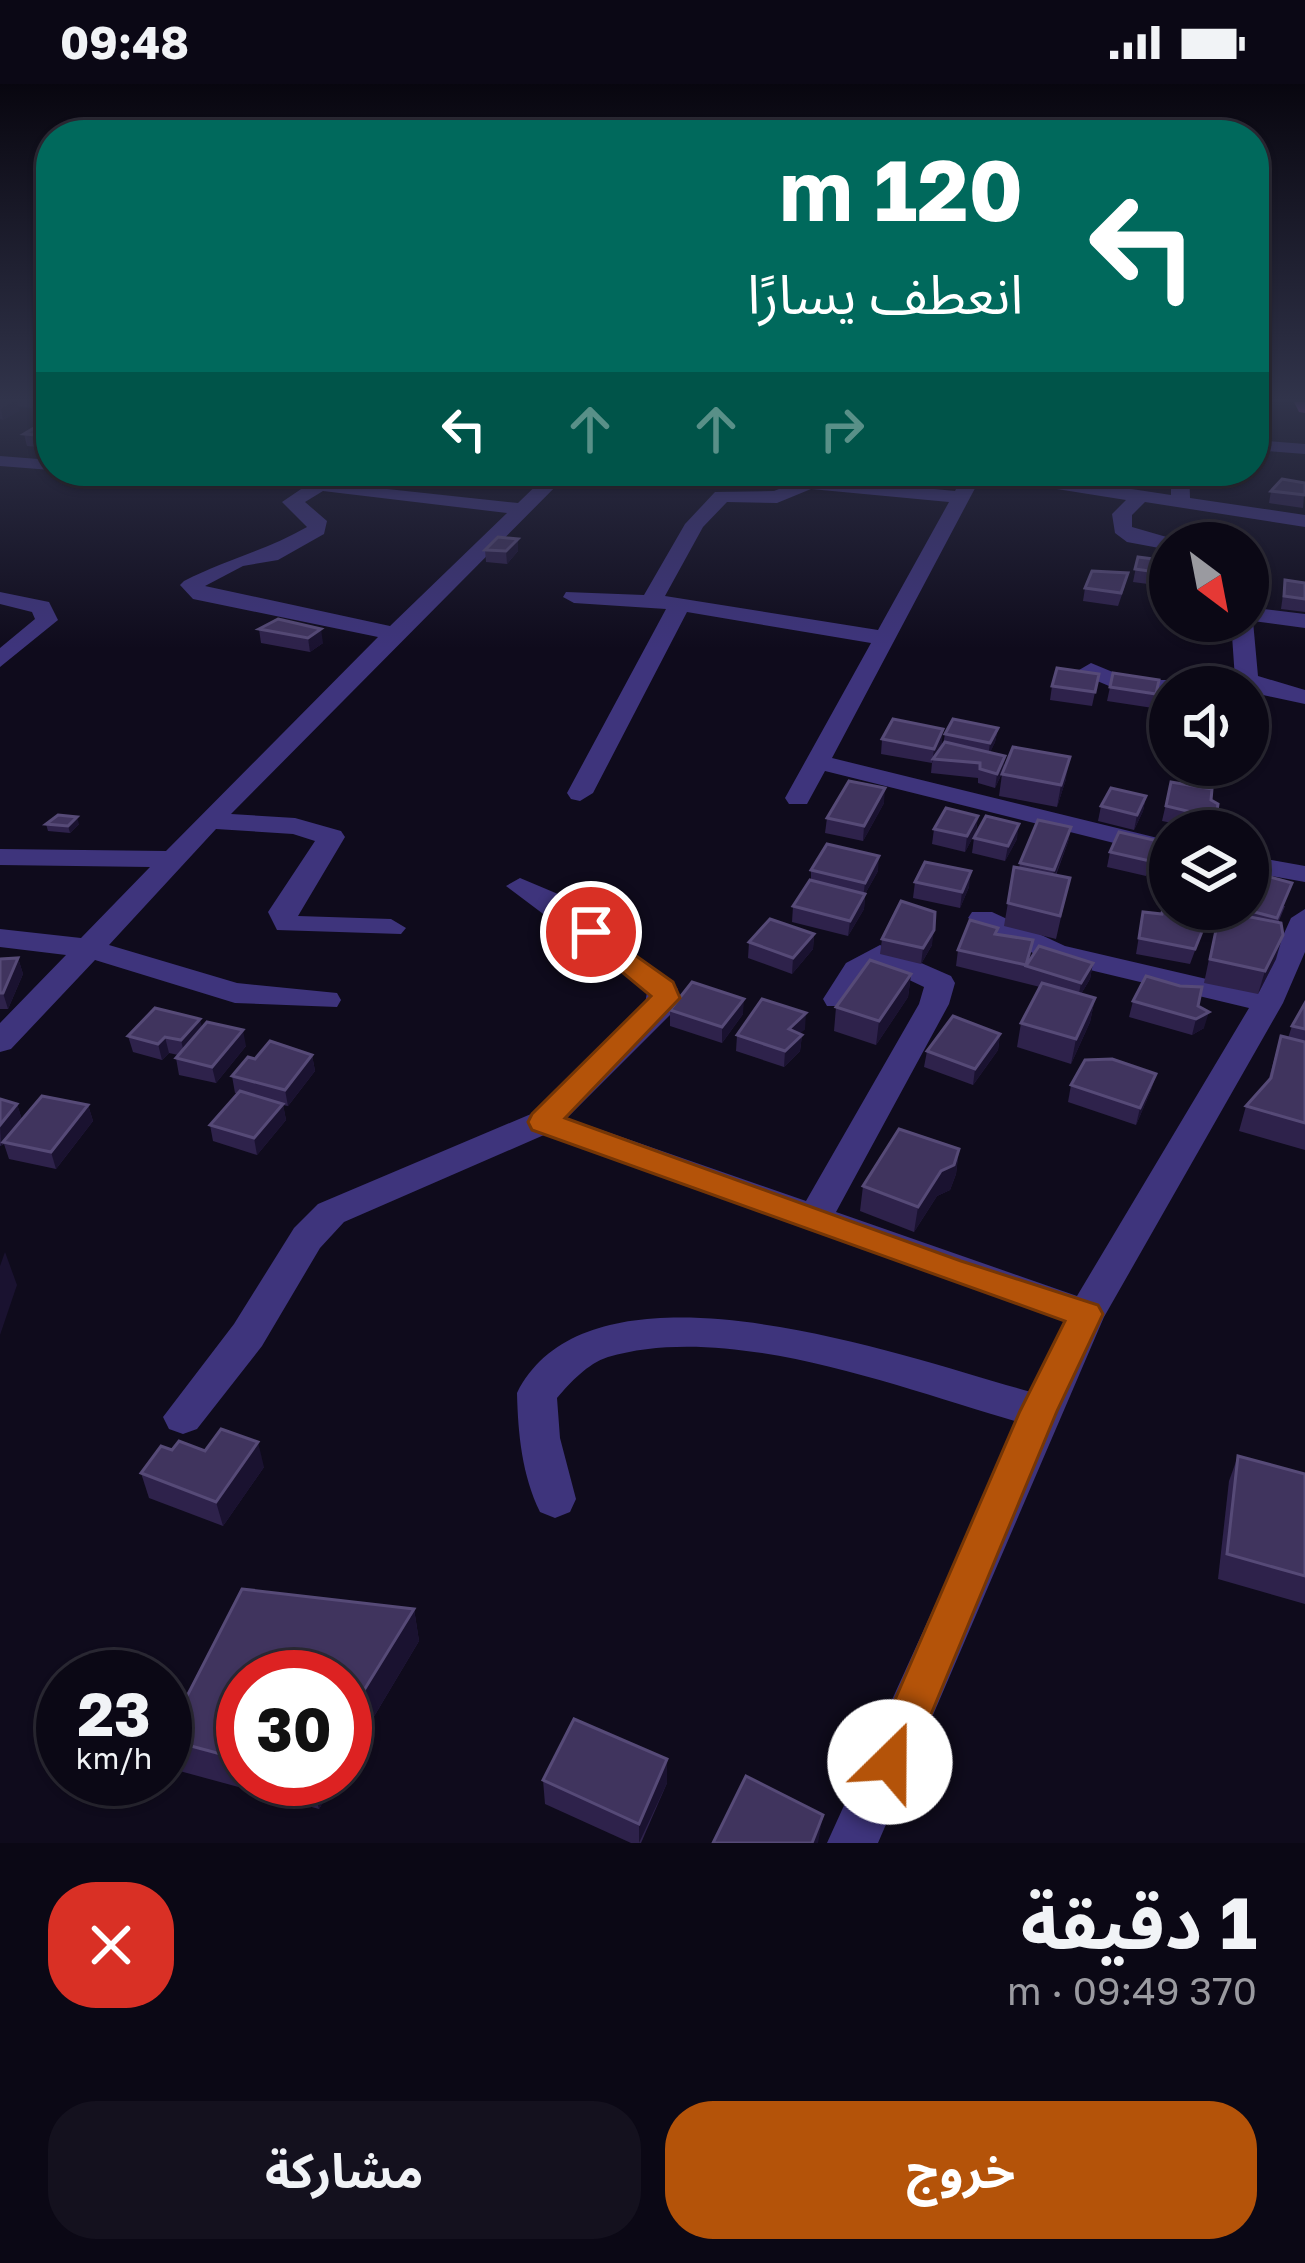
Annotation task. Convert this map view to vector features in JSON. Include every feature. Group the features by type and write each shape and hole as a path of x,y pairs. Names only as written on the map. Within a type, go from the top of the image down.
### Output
{"street":[{"path":"322,486 292,502 317,521 317,530 271,556 238,561 191,585 201,595 397,634"},
{"path":"342,486 521,508"},
{"path":"0,1042 301,724 545,486"},
{"path":"651,602 695,524 722,496 780,496 802,486"},
{"path":"841,486 958,497"},
{"path":"798,798 966,486"},
{"path":"1105,486 1138,498 1305,521"},
{"path":"1180,486 1181,504"},
{"path":"1138,498 1123,514 1122,529 1149,540"},
{"path":"574,597 680,604 883,638"},
{"path":"0,598 41,607 47,620 0,660"},
{"path":"580,794 680,604"},
{"path":"1269,617 1305,621"},
{"path":"1244,642 1247,679 1262,688 1305,697"},
{"path":"1091,670 1128,688 1149,688"},
{"path":"1269,705 1305,713"},
{"path":"815,761 1149,844"},
{"path":"214,821 295,826 331,837 282,912 287,924 391,928"},
{"path":"0,857 176,859"},
{"path":"1269,868 1305,874"},
{"path":"183,1417 248,1335 307,1238 331,1213 543,1122 666,998 663,988 626,965 591,932 520,886"},
{"path":"982,918 1055,953 1268,1003"},
{"path":"0,938 88,948 235,993 326,1000"},
{"path":"852,1843 1039,1411 1086,1314 1301,941"},
{"path":"813,1220 934,1004 940,983 880,955 857,970 838,999"},
{"path":"543,1122 1086,1314"},
{"path":"555,1498 538,1438 537,1394 561,1365 599,1343 646,1334 704,1332 814,1352 1039,1411"}],"building":[{"path":"1277,484 1305,484 1305,495 1271,491"},
{"path":"498,537 518,539 506,551 485,550"},
{"path":"1138,557 1149,558 1149,571 1135,569"},
{"path":"1092,571 1128,573 1121,593 1085,588"},
{"path":"1285,580 1305,583 1305,599 1284,596"},
{"path":"278,619 321,629 308,638 259,629"},
{"path":"1057,668 1099,674 1095,692 1052,686"},
{"path":"1113,673 1149,678 1149,693 1110,687"},
{"path":"893,719 943,729 934,749 882,739"},
{"path":"953,719 998,728 990,743 945,734"},
{"path":"945,742 1005,756 997,774 980,769 980,763 933,759"},
{"path":"1013,747 1070,757 1061,785 1002,774"},
{"path":"849,781 885,788 864,826 827,818"},
{"path":"1170,786 1212,789 1211,800 1218,804 1217,810 1166,806"},
{"path":"1111,788 1146,796 1137,815 1101,806"},
{"path":"946,808 978,816 967,836 934,829"},
{"path":"58,815 77,817 68,826 46,824"},
{"path":"986,816 1019,824 1008,846 974,838"},
{"path":"1038,820 1071,827 1054,870 1020,863"},
{"path":"1119,832 1149,839 1149,861 1110,852"},
{"path":"827,844 879,856 865,883 811,870"},
{"path":"925,862 971,871 962,892 915,882"},
{"path":"1014,867 1070,878 1060,916 1008,903"},
{"path":"1269,877 1292,883 1277,918 1269,916"},
{"path":"810,880 865,894 850,921 793,906"},
{"path":"901,901 935,912 934,930 923,948 882,939"},
{"path":"1143,912 1149,913 1149,930 1203,930 1195,949 1139,938"},
{"path":"770,919 814,934 793,958 749,942"},
{"path":"970,920 998,928 995,934 1033,940 1026,965 958,950"},
{"path":"1269,921 1281,923 1283,935 1265,971 1210,959 1216,930 1269,930"},
{"path":"1039,946 1093,963 1081,983 1026,966"},
{"path":"18,958 3,993 0,993 0,959"},
{"path":"870,960 911,974 879,1021 836,1007"},
{"path":"1146,976 1202,987 1198,1006 1209,1012 1196,1019 1133,1001"},
{"path":"692,982 744,999 722,1027 670,1010"},
{"path":"1042,983 1095,998 1076,1039 1021,1023"},
{"path":"762,999 806,1013 789,1029 802,1035 785,1051 737,1035"},
{"path":"1305,1003 1305,1029 1292,1026"},
{"path":"155,1008 200,1019 181,1040 165,1037 158,1044 128,1036"},
{"path":"953,1016 1000,1034 975,1069 927,1051"},
{"path":"207,1022 243,1030 212,1067 176,1058"},
{"path":"1281,1036 1305,1042 1305,1123 1246,1106 1271,1078"},
{"path":"270,1041 312,1055 285,1090 232,1076 248,1057 255,1059"},
{"path":"1112,1059 1156,1074 1140,1108 1071,1085 1085,1060"},
{"path":"240,1091 283,1104 254,1138 210,1125"},
{"path":"42,1096 88,1105 51,1152 3,1142"},
{"path":"0,1099 17,1104 0,1125"},
{"path":"899,1129 959,1149 954,1165 941,1171 918,1207 863,1186"},
{"path":"221,1429 258,1442 216,1502 141,1473 161,1446 172,1450 179,1441 205,1451"},
{"path":"1238,1456 1305,1474 1305,1576 1227,1554"},
{"path":"242,1589 414,1609 372,1677 372,1650 216,1650 216,1753 192,1746 192,1686"},
{"path":"574,1719 667,1759 639,1824 543,1780"},
{"path":"746,1776 823,1815 812,1843 713,1843"}],"route":[{"path":"591,932 626,965 663,988 666,998 543,1122 949,1270 1086,1314 1039,1411 890,1762"}]}
